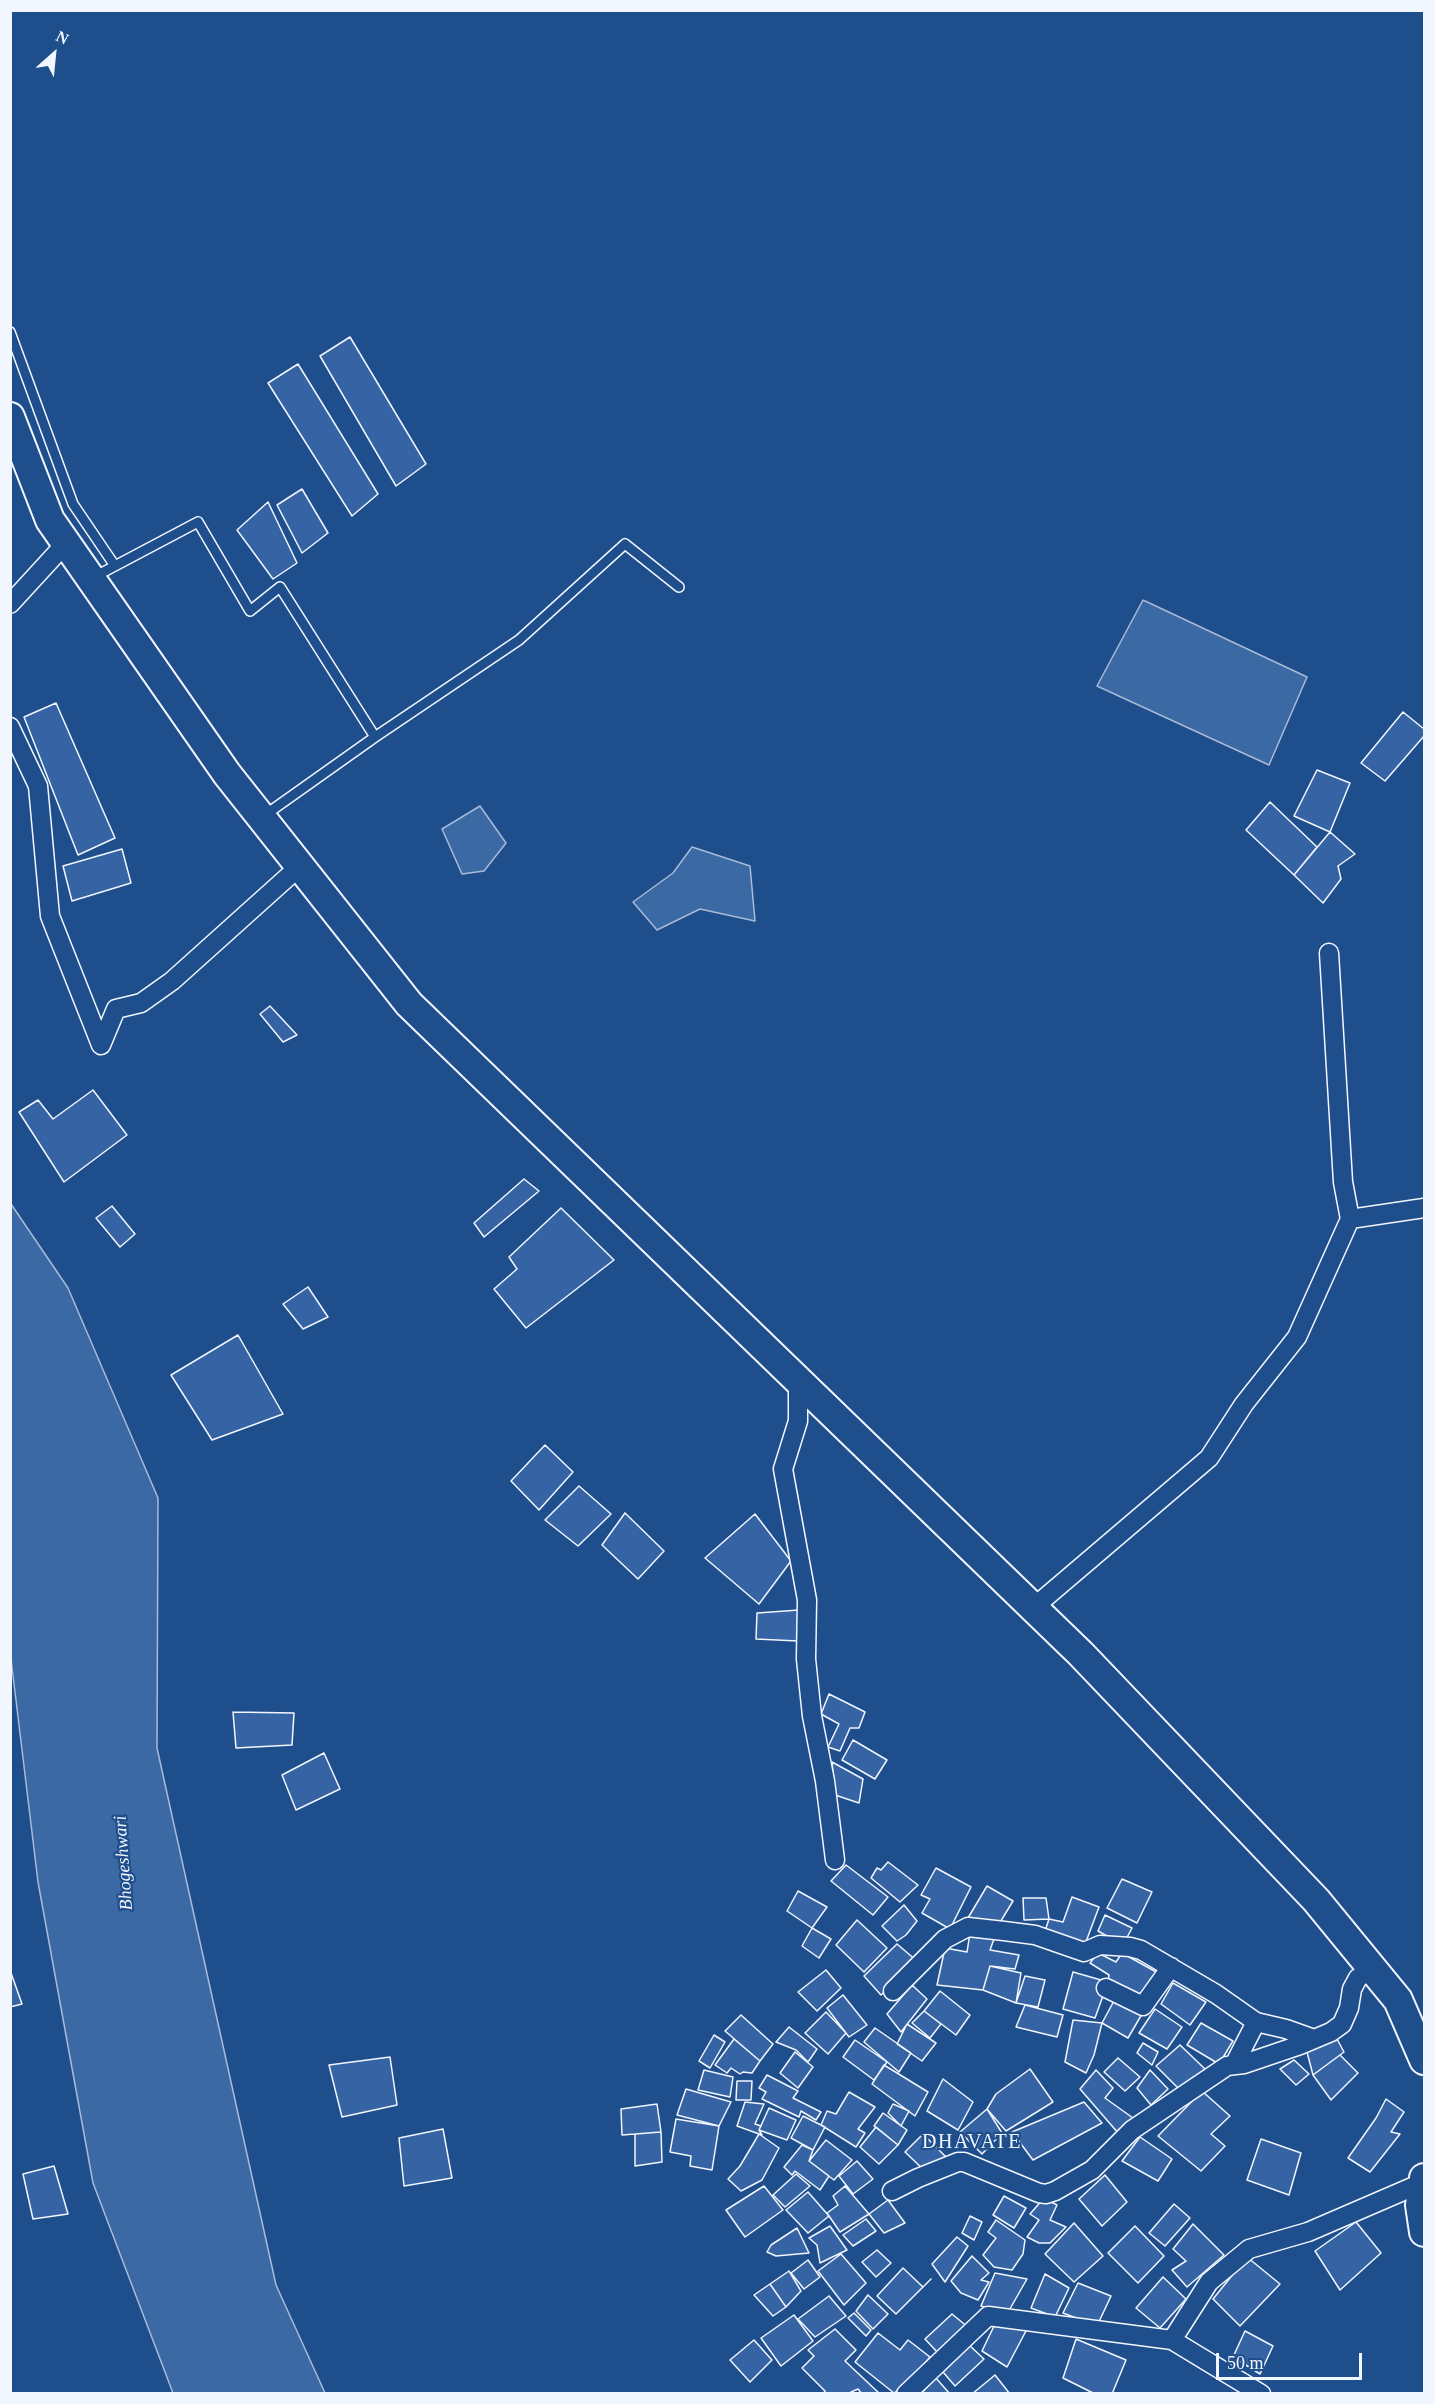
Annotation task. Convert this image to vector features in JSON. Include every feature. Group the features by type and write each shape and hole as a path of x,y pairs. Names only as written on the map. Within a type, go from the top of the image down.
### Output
{"highway":[{"path":"10,417 50,520 66,543 103,572 227,774 409,1004 1081,1654 1316,1900 1398,2000 1417,2028 1425,2060"},
{"path":"1424,2180 1420,2205 1425,2232"}],"street":[{"path":"10,604 66,543"},
{"path":"10,727 38,786 50,916 101,1045 116,1009 141,1003 172,981 300,866"},
{"path":"1033,1608 1209,1458 1244,1404 1297,1337 1350,1219 1343,1182 1329,953"},
{"path":"1350,1219 1425,1208"},
{"path":"798,1380 798,1421 783,1468 807,1600 806,1659 812,1716 825,1781 835,1860"},
{"path":"893,1991 945,1939 968,1927 1035,1935 1084,1952 1100,1945 1130,1947 1171,1967 1256,2022 1314,2039"},
{"path":"1106,1988 1143,2006 1171,1967"},
{"path":"892,2191 918,2178 958,2162 964,2162 1039,2193 1046,2194 1055,2191 1092,2170 1132,2130 1227,2066 1244,2064 1331,2032 1342,2024 1358,1978 1372,1968"},
{"path":"1234,2065 1256,2022"},
{"path":"1172,2340 1209,2282 1249,2249 1308,2232 1424,2180"},
{"path":"906,2394 988,2316 1172,2340 1261,2394"}],"lane":[{"path":"10,332 73,504 103,572 198,522 250,611 280,587 375,737"},
{"path":"262,817 519,640 625,544 679,587"}],"water":[{"path":"1143,600 1307,677 1269,765 1097,686"},
{"path":"480,806 506,843 484,871 462,874 442,829"},
{"path":"692,847 750,866 755,921 700,909 657,930 633,902 673,873"},
{"name":"Bhogeshwari","path":"11,1204 68,1288 158,1498 157,1748 276,2285 325,2393 173,2393 93,2183 38,1882 11,1659"}],"building":[{"path":"350,337 426,464 396,486 320,356"},
{"path":"298,364 378,494 352,516 268,383"},
{"path":"302,489 328,533 302,553 277,505"},
{"path":"268,502 297,563 273,579 237,530"},
{"path":"56,703 115,838 78,855 24,717"},
{"path":"1403,712 1424,729 1424,736 1385,781 1361,763"},
{"path":"1317,770 1350,783 1330,832 1294,816"},
{"path":"1270,802 1317,847 1294,875 1246,830"},
{"path":"1330,832 1355,854 1338,866 1341,879 1323,903 1294,875"},
{"path":"122,849 131,883 72,901 63,866"},
{"path":"270,1006 297,1035 283,1042 260,1014"},
{"path":"93,1090 127,1135 64,1182 19,1112 38,1100 53,1119"},
{"path":"524,1179 539,1191 484,1237 474,1223"},
{"path":"112,1206 135,1234 120,1247 96,1218"},
{"path":"561,1208 614,1260 526,1328 494,1289 517,1269 509,1257"},
{"path":"308,1287 328,1317 303,1329 283,1304"},
{"path":"238,1335 283,1414 212,1440 171,1375"},
{"path":"545,1445 573,1472 539,1510 511,1481"},
{"path":"579,1486 611,1514 578,1546 545,1520"},
{"path":"625,1513 664,1551 638,1579 602,1545"},
{"path":"755,1514 791,1561 759,1604 705,1558"},
{"path":"799,1610 798,1641 756,1639 757,1613"},
{"path":"829,1694 865,1712 859,1728 850,1728 840,1751 828,1747 839,1724 821,1714"},
{"path":"233,1712 294,1713 292,1745 236,1748"},
{"path":"853,1740 887,1760 875,1779 842,1760"},
{"path":"324,1753 340,1789 296,1810 282,1775"},
{"path":"832,1762 863,1779 859,1803 835,1795"},
{"path":"888,1862 918,1885 900,1902 871,1878 877,1868 881,1870"},
{"path":"846,1865 888,1897 873,1915 831,1881"},
{"path":"936,1868 971,1887 950,1929 922,1913 930,1899 921,1895"},
{"path":"1122,1879 1152,1892 1137,1923 1107,1908"},
{"path":"987,1886 1013,1901 996,1929 968,1918"},
{"path":"798,1891 827,1907 812,1928 787,1911"},
{"path":"1072,1897 1099,1907 1084,1947 1045,1931 1049,1919 1063,1922"},
{"path":"1023,1898 1046,1898 1049,1919 1024,1920"},
{"path":"904,1905 917,1921 906,1935 897,1941 882,1926"},
{"path":"1105,1915 1132,1928 1123,1945 1098,1931"},
{"path":"857,1920 887,1948 864,1972 836,1945"},
{"path":"812,1928 831,1939 819,1958 802,1946"},
{"path":"970,1933 994,1939 990,1950 1019,1955 1015,1969 990,1966 983,1990 937,1985 945,1948 967,1952"},
{"path":"897,1944 917,1961 881,1995 864,1976"},
{"path":"1098,1953 1116,1962 1122,1953 1158,1973 1144,1997 1108,1982 1109,1975 1090,1963"},
{"path":"990,1966 1021,1973 1016,2003 983,1990"},
{"path":"10,1970 22,2004 10,2007"},
{"path":"826,1970 841,1988 817,2011 798,1992"},
{"path":"1073,1972 1108,1982 1095,2018 1063,2009"},
{"path":"1025,1976 1045,1980 1038,2007 1016,2003"},
{"path":"1173,1983 1206,2002 1190,2025 1161,2004"},
{"path":"912,1985 927,1999 901,2032 887,2014"},
{"path":"940,1991 970,2015 956,2035 924,2011"},
{"path":"843,1995 867,2025 849,2037 827,2008"},
{"path":"1115,1999 1142,2014 1128,2038 1102,2023"},
{"path":"1025,2005 1063,2015 1057,2037 1016,2027"},
{"path":"1155,2009 1182,2027 1167,2049 1139,2033"},
{"path":"924,2011 941,2024 930,2038 912,2023"},
{"path":"826,2012 846,2033 828,2054 805,2033"},
{"path":"741,2015 773,2044 760,2061 725,2031"},
{"path":"1073,2020 1102,2023 1094,2055 1086,2073 1065,2062"},
{"path":"1201,2023 1233,2041 1219,2064 1187,2045"},
{"path":"907,2024 936,2043 922,2061 897,2044"},
{"path":"789,2027 817,2049 808,2062 796,2050 776,2042"},
{"path":"875,2028 911,2053 899,2072 864,2042"},
{"path":"714,2035 725,2042 710,2068 699,2061"},
{"path":"734,2039 760,2061 752,2073 740,2074 731,2068 727,2073 715,2065"},
{"path":"1337,2039 1344,2052 1313,2075 1307,2052"},
{"path":"855,2040 887,2062 874,2080 843,2057"},
{"path":"1143,2043 1158,2052 1152,2065 1137,2053"},
{"path":"1180,2045 1205,2069 1180,2090 1156,2066"},
{"path":"795,2052 813,2067 798,2088 780,2073"},
{"path":"1340,2055 1358,2073 1331,2100 1313,2075"},
{"path":"390,2057 397,2105 342,2117 329,2065"},
{"path":"1118,2058 1140,2077 1125,2091 1104,2072"},
{"path":"1294,2060 1309,2074 1296,2085 1280,2069"},
{"path":"884,2065 928,2092 915,2116 872,2084"},
{"path":"1030,2069 1053,2102 1006,2131 987,2109 996,2094"},
{"path":"704,2070 733,2077 730,2097 698,2090"},
{"path":"1096,2070 1113,2088 1105,2098 1133,2118 1119,2134 1080,2089"},
{"path":"1150,2070 1168,2089 1151,2105 1137,2088"},
{"path":"767,2075 798,2091 793,2098 821,2112 816,2120 801,2111 799,2117 762,2099 766,2092 759,2088"},
{"path":"943,2079 973,2102 958,2130 927,2111"},
{"path":"737,2081 752,2081 751,2100 736,2100"},
{"path":"686,2089 731,2102 719,2126 677,2115"},
{"path":"1202,2091 1230,2116 1211,2134 1225,2146 1201,2171 1158,2136"},
{"path":"849,2092 875,2107 858,2129 865,2133 856,2147 821,2125 827,2111 836,2114"},
{"path":"1386,2099 1404,2112 1391,2132 1400,2134 1370,2172 1348,2158 1376,2118"},
{"path":"745,2102 764,2104 755,2124 761,2126 759,2130 762,2135 737,2126"},
{"path":"1084,2102 1102,2123 1033,2160 1012,2132"},
{"path":"657,2104 661,2132 622,2135 621,2109"},
{"path":"893,2104 909,2111 901,2126 888,2113"},
{"path":"769,2108 796,2120 787,2140 759,2130"},
{"path":"987,2109 1002,2133 982,2154 960,2132"},
{"path":"883,2113 907,2130 898,2145 874,2126"},
{"path":"803,2116 825,2127 813,2150 791,2138"},
{"path":"676,2119 719,2126 712,2170 690,2166 691,2156 670,2152"},
{"path":"876,2127 898,2145 879,2164 860,2147"},
{"path":"443,2129 452,2178 404,2186 399,2138"},
{"path":"661,2132 662,2162 635,2166 635,2134"},
{"path":"759,2134 779,2148 762,2180 741,2191 728,2179 740,2166"},
{"path":"923,2134 947,2158 928,2174 905,2152"},
{"path":"1140,2137 1172,2159 1158,2181 1122,2161"},
{"path":"1261,2139 1301,2153 1289,2195 1247,2180"},
{"path":"826,2140 852,2160 834,2180 809,2161"},
{"path":"802,2145 813,2150 809,2161 829,2176 820,2190 795,2171 792,2175 784,2167"},
{"path":"857,2161 873,2179 853,2194 839,2176"},
{"path":"54,2166 68,2214 33,2219 23,2174"},
{"path":"796,2174 810,2186 785,2207 773,2195"},
{"path":"1105,2175 1127,2202 1102,2226 1079,2199"},
{"path":"764,2186 783,2210 745,2237 726,2210"},
{"path":"845,2186 869,2214 840,2232 827,2213 838,2205 833,2196"},
{"path":"808,2192 829,2216 808,2233 786,2210"},
{"path":"1004,2196 1026,2208 1014,2228 993,2215"},
{"path":"1044,2198 1057,2205 1050,2220 1066,2227 1050,2243 1039,2243 1027,2237 1039,2220 1030,2214"},
{"path":"888,2200 905,2223 884,2233 869,2214"},
{"path":"1174,2204 1190,2218 1165,2246 1149,2233"},
{"path":"970,2216 982,2222 974,2240 962,2233"},
{"path":"866,2219 876,2231 853,2246 843,2235"},
{"path":"996,2220 1025,2240 1023,2254 1012,2270 994,2267 983,2255 996,2238 988,2232"},
{"path":"1356,2222 1381,2253 1340,2290 1315,2251"},
{"path":"1074,2223 1103,2256 1074,2282 1045,2254"},
{"path":"1193,2224 1224,2255 1187,2287 1172,2270 1186,2261 1173,2249"},
{"path":"830,2226 847,2250 820,2263 817,2245 809,2238"},
{"path":"1135,2226 1164,2256 1138,2283 1108,2253"},
{"path":"797,2228 809,2253 776,2256 767,2252 771,2245"},
{"path":"957,2237 968,2246 945,2282 932,2264"},
{"path":"877,2250 891,2263 876,2277 862,2262"},
{"path":"841,2254 866,2283 844,2305 818,2271"},
{"path":"972,2256 989,2273 981,2280 989,2282 978,2300 961,2293 951,2281"},
{"path":"1247,2257 1280,2284 1240,2326 1213,2299"},
{"path":"808,2260 820,2277 804,2289 791,2273"},
{"path":"903,2268 923,2287 896,2314 877,2296"},
{"path":"789,2271 801,2291 786,2307 770,2284"},
{"path":"995,2273 1027,2279 1007,2314 981,2306"},
{"path":"1045,2274 1069,2288 1055,2317 1031,2308"},
{"path":"1163,2277 1186,2299 1160,2328 1136,2308"},
{"path":"1078,2283 1111,2296 1097,2326 1063,2313"},
{"path":"770,2284 786,2307 773,2316 754,2295"},
{"path":"868,2295 888,2314 873,2329 856,2311"},
{"path":"829,2296 846,2316 815,2337 798,2319"},
{"path":"854,2313 871,2330 866,2336 848,2318"},
{"path":"952,2314 969,2328 939,2354 925,2339"},
{"path":"794,2315 813,2341 781,2366 761,2338"},
{"path":"995,2324 1027,2329 1007,2367 982,2351"},
{"path":"835,2329 856,2350 845,2361 880,2394 862,2394 858,2389 851,2392 853,2394 823,2394 825,2391 802,2368 814,2356 808,2350"},
{"path":"1245,2331 1273,2346 1260,2374 1233,2357"},
{"path":"878,2333 900,2350 908,2340 930,2357 911,2381 894,2393 855,2362"},
{"path":"1076,2339 1126,2360 1112,2394 1095,2394 1063,2378"},
{"path":"754,2340 772,2360 750,2382 730,2360"},
{"path":"969,2345 984,2359 955,2386 943,2372"},
{"path":"995,2375 1010,2394 972,2394"},
{"path":"935,2377 950,2394 921,2394"}],"district":[{"name":"DHAVATE","path":"972,2143"}]}
